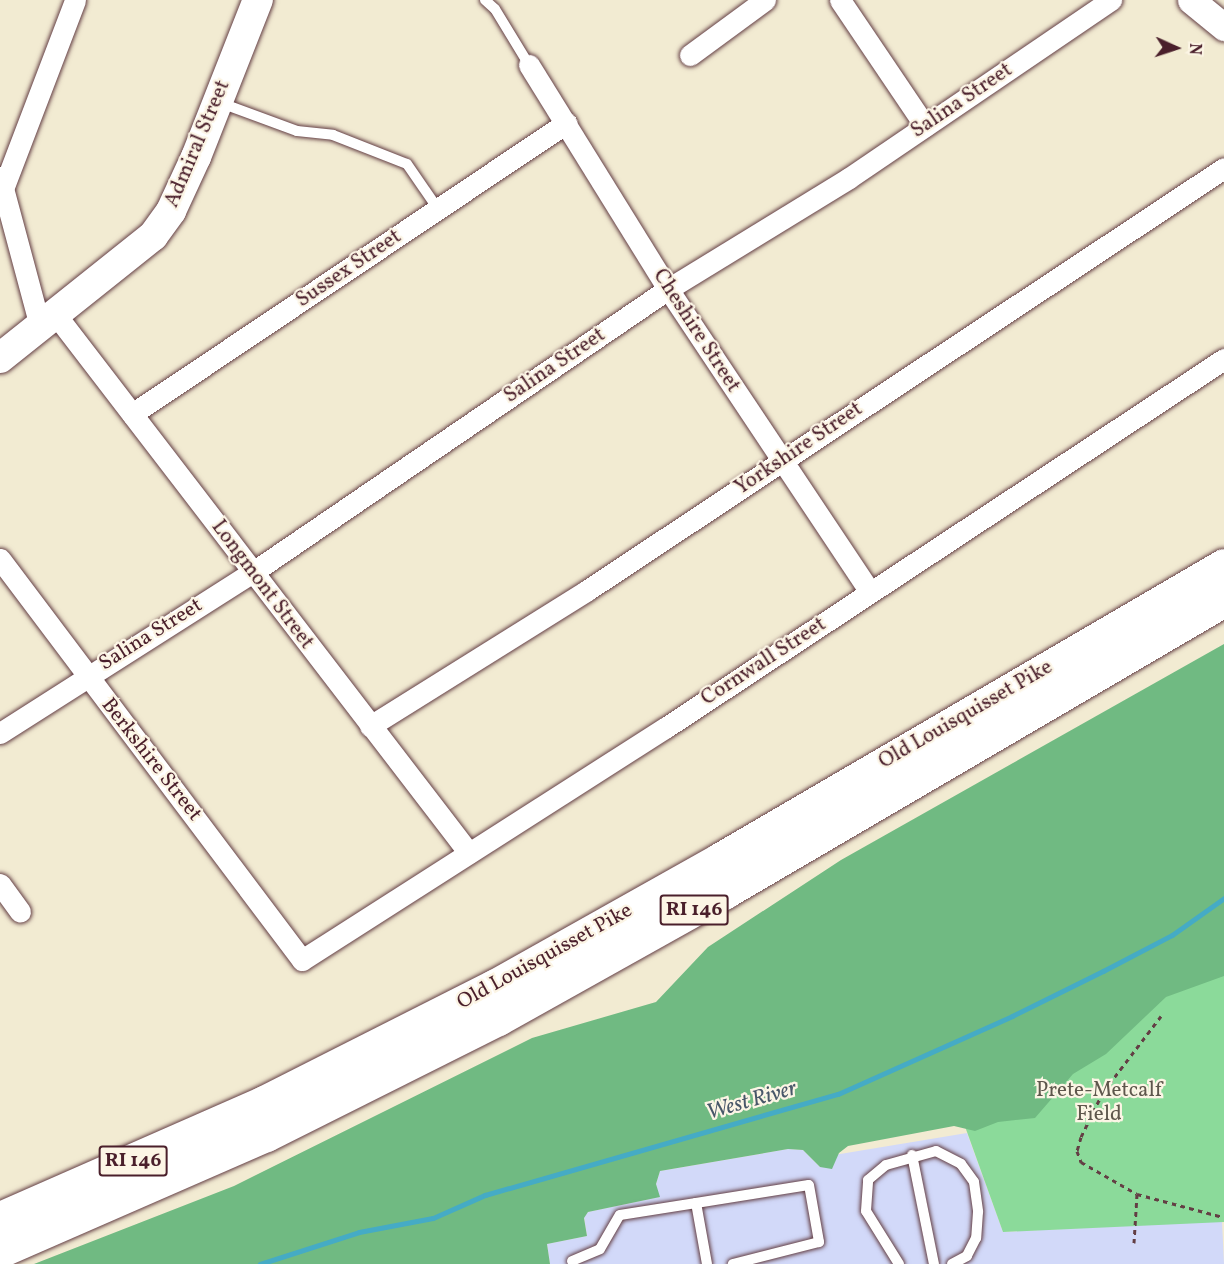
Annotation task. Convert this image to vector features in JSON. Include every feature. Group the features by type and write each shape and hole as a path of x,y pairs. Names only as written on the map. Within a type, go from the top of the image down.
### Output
{"highway":[{"name":"Old Louisquisset Pike","path":"0,1218 264,1102 494,986 720,859 1224,565"},
{"name":"Old Louisquisset Pike","path":"0,1251 266,1135 508,1014 706,903 1224,600"}],"main road":[{"name":"Admiral Street","path":"0,358 153,236 171,211 258,0"}],"street":[{"path":"48,321 2,183 75,0"},
{"path":"690,55 765,0"},
{"path":"840,0 924,126"},
{"name":"Salina Street","path":"0,733 86,675 253,572 668,289 849,178 1111,0"},
{"path":"1191,0 1224,27"},
{"name":"Cheshire Street","path":"529,65 668,289 870,592"},
{"name":"Sussex Street","path":"132,414 566,123"},
{"name":"Yorkshire Street","path":"370,726 586,591 1224,168"},
{"name":"Longmont Street","path":"48,321 132,414 469,854"},
{"name":"Cornwall Street","path":"302,960 469,854 1224,359"},
{"name":"Berkshire Street","path":"0,559 302,960"},
{"path":"0,884 20,912"}],"lane":[{"path":"485,0 529,65"},
{"path":"218,101 297,131 333,135 407,164 438,209"},
{"path":"899,1264 866,1210 868,1180 886,1165 912,1155 946,1154 961,1164 974,1182 978,1212 976,1238 967,1256 952,1264"},
{"path":"912,1155 934,1264"},
{"path":"572,1260 600,1249 620,1215 809,1185 819,1242 733,1264"},
{"path":"696,1203 706,1264"}],"path":[{"path":"1161,1016 1103,1092 1077,1151 1086,1166 1137,1194 1222,1217"},
{"path":"1134,1243 1137,1194"}],"shaded area":[{"path":"967,1133 1003,1232 1222,1221 1224,1264 550,1264 547,1244 587,1236 584,1217 588,1212 659,1197 656,1184 660,1171 788,1149 803,1150 820,1167 828,1156"}],"green space":[{"path":"1224,644 1224,976 1166,997 1106,1054 1073,1074 1035,1118 998,1122 975,1131 954,1126 848,1146 839,1153 832,1169 820,1167 803,1150 788,1149 660,1171 656,1184 660,1197 588,1212 584,1218 587,1236 547,1244 550,1264 34,1264 234,1186 532,1038 656,1002 708,947 841,860"},
{"name":"Prete-Metcalf Field","path":"1224,875 1224,1222 1003,1232 940,1057"}],"waterway":[{"name":"West River","path":"260,1264 359,1232 433,1218 485,1195 838,1094 1012,1016 1103,971 1172,935 1224,898"}]}
